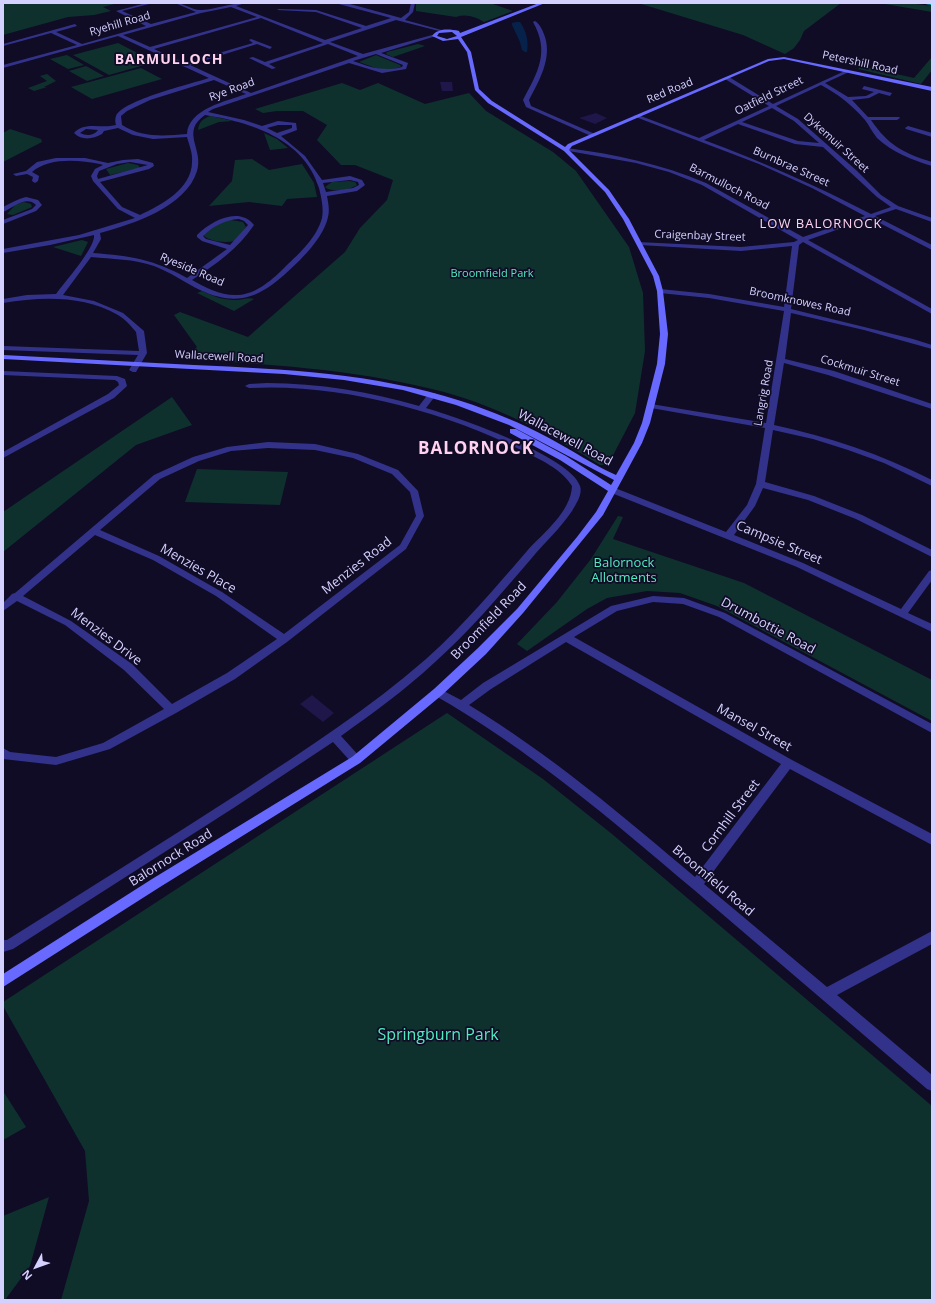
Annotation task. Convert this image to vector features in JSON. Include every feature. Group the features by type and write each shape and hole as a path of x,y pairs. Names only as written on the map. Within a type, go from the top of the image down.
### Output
{"street":[{"path":"151,3 118,11 151,26"},
{"path":"177,3 200,12"},
{"name":"Ryehill Road","path":"3,67 200,12 243,3"},
{"path":"337,3 361,8 443,31 474,28"},
{"path":"264,64 367,28 399,19 411,12 413,3"},
{"path":"448,40 474,28 543,3"},
{"path":"230,5 363,56"},
{"path":"280,10 316,11 367,28"},
{"path":"150,49 261,17"},
{"path":"535,22 542,34 546,46 536,83 526,100 529,107 594,135"},
{"path":"3,45 75,25"},
{"path":"429,28 436,36 464,44"},
{"path":"51,31 81,45"},
{"path":"436,36 443,31"},
{"path":"452,31 459,36"},
{"path":"119,35 250,94"},
{"name":"Rye Road","path":"189,135 192,122 203,113 219,105 375,52 436,36"},
{"name":"Broomfield Road","path":"459,36 469,52 477,89 490,102 566,150 607,191 640,243 656,276 660,292 664,334 661,364 651,406 638,443 600,512 538,591 482,651 438,692 462,705 554,768 827,994 932,1084"},
{"path":"248,39 270,48"},
{"path":"185,65 257,43"},
{"path":"349,61 379,72 391,72 404,68 406,64 375,52"},
{"path":"251,58 274,68"},
{"name":"Red Road","path":"566,150 570,145 768,60 784,58"},
{"name":"Petershill Road","path":"784,58 932,89"},
{"name":"Oatfield Street","path":"699,140 848,71"},
{"path":"119,126 117,121 118,115 129,106 214,78"},
{"name":"Dykemuir Street","path":"727,78 796,120 879,196 896,207 932,220"},
{"path":"821,83 847,99 867,119 872,130 883,141 932,164"},
{"path":"864,88 890,94"},
{"path":"847,99 867,97 877,92"},
{"name":"Ryeside Road","path":"89,255 132,258 158,266 216,293 230,297 250,295 265,286 309,248 325,217 325,194 321,182 309,164 295,148 277,135 241,121 203,113"},
{"name":"Burnbrae Street","path":"636,116 814,186 932,248"},
{"path":"867,119 893,119"},
{"path":"738,122 797,143 824,145"},
{"path":"261,128 278,123 294,124 296,129 277,135"},
{"path":"3,251 36,246 97,232 140,218 173,198 191,177 195,164 189,135 168,137 145,136 130,132 119,126 101,130"},
{"path":"908,128 932,135"},
{"path":"921,131 927,128"},
{"name":"Barmulloch Road","path":"566,150 636,161 686,176 737,201 932,312"},
{"path":"16,174 28,172 37,164 53,160 97,161 107,165"},
{"path":"96,181 151,166 147,163 133,161 107,165 94,173 96,181 120,208 140,218"},
{"path":"28,172 36,176 35,181"},
{"path":"321,182 350,178 360,181 362,185 355,190 325,194"},
{"path":"3,210 17,201 33,200 39,205 34,210 3,222"},
{"name":"Craigenbay Street","path":"640,243 741,249 796,244 804,239 896,207"},
{"path":"188,280 232,248 244,236 251,225 249,221 241,217 216,222 203,230 198,236 204,240 232,248"},
{"path":"58,296 89,255 98,239 97,232"},
{"name":"Langrig Road","path":"728,536 751,506 760,484 788,310 796,244"},
{"name":"Broomknowes Road","path":"660,292 708,295 788,310 871,329 932,347"},
{"path":"3,301 26,297 58,296 92,302 121,314 140,331 143,353 134,367"},
{"path":"3,348 143,353"},
{"name":"Wallacewell Road","path":"3,357 316,380 430,397 469,407 536,434 600,473 618,479"},
{"name":"Cockmuir Street","path":"780,360 831,373 932,407"},
{"name":"Wallacewell Road","path":"3,363 134,367"},
{"path":"3,373 117,378 122,381 123,386 111,396 3,455"},
{"name":"Wallacewell Road","path":"249,386 262,385 299,387 342,392 390,400 422,408 479,428 529,450 569,475 576,486"},
{"path":"422,408 430,397"},
{"name":"Wallacewell Road","path":"430,397 516,433 563,458 612,490"},
{"path":"651,406 769,427 839,444 910,471 932,483"},
{"name":"Menzies Road","path":"3,608 15,596 157,477 196,459 230,449 268,445 315,447 355,456 395,472 414,491 420,516 403,547 284,639 231,676 106,746 56,761 7,756 3,752"},
{"path":"760,484 811,498 859,517 932,554"},
{"name":"Broomfield Road","path":"416,673 475,616 549,533 576,499 576,486"},
{"name":"Campsie Street","path":"612,490 800,565 932,628"},
{"name":"Menzies Place","path":"94,531 156,558 218,594 284,639"},
{"path":"902,614 932,572"},
{"name":"Menzies Drive","path":"15,596 68,623 128,667 172,710"},
{"name":"Drumbottie Road","path":"462,705 487,686 614,608 653,599 684,601 722,615 932,729"},
{"name":"Mansel Street","path":"565,637 788,763 932,840"},
{"name":"Balornock Road","path":"3,946 9,945 150,856 335,736 416,673"},
{"name":"Balornock Road","path":"3,981 156,883 356,760 438,692"},
{"path":"335,736 356,760"},
{"name":"Cornhill Street","path":"696,885 788,763"},
{"path":"827,994 932,937"}],"green space":[{"path":"3,3 118,3 103,7 111,11 94,15 68,17 3,35"},
{"path":"416,3 490,3 513,11 484,22 470,16 456,17 416,11"},
{"path":"638,3 841,3 804,31 794,48 785,54 743,35"},
{"path":"879,3 908,3 932,6 932,12"},
{"path":"118,43 155,62 109,75 73,55"},
{"path":"418,44 425,46 393,57 386,54 387,52"},
{"path":"67,55 84,65 68,69 50,59"},
{"path":"376,55 400,65 401,67 384,71 359,62"},
{"path":"932,57 932,70 921,84 858,69 861,66 914,78"},
{"path":"86,66 104,76 87,81 69,71"},
{"path":"141,68 162,79 92,99 71,87"},
{"path":"47,74 56,81 44,87 47,87 34,91 28,88 47,81 40,76"},
{"name":"Broomfield Park","path":"342,83 360,90 378,83 425,104 469,93 486,111 553,152 576,171 629,247 643,293 645,351 635,413 609,463 600,465 519,420 476,402 432,389 401,382 308,368 183,359 197,347 174,315 180,312 248,337 345,252 360,228 387,200 393,180 355,165 341,165 317,140 327,125 303,111 277,111 263,113 255,109"},
{"path":"211,116 233,121 219,122 198,130 202,121"},
{"path":"10,129 41,139 42,142 3,162 3,133"},
{"path":"264,133 277,139 288,148 270,150"},
{"path":"252,159 269,170 302,164 314,183 317,197 287,199 282,206 249,202 209,206 232,181 235,160"},
{"path":"128,163 138,165 140,168 110,175 106,169"},
{"path":"332,182 355,182 357,185 341,190 332,190 325,187"},
{"path":"24,202 31,204 32,207 13,215 7,214 16,204"},
{"path":"231,220 243,222 246,227 235,241 218,241 203,235 208,229 220,223"},
{"path":"82,240 88,242 81,256 53,247"},
{"path":"202,291 226,299 254,299 234,311 197,293"},
{"path":"172,397 192,425 136,445 3,552 3,512"},
{"path":"197,469 288,472 280,505 185,502"},
{"name":"Balornock Allotments","path":"618,516 623,517 613,539 744,583 932,680 932,721 717,606 680,593 647,591 607,598 587,609 527,651 517,644 557,602 591,559"},
{"name":"Springburn Park","path":"447,713 543,779 612,834 932,1106 932,1300 61,1300 89,1201 85,1151 3,1006 3,1002"},
{"path":"3,1091 26,1127 3,1140"},
{"path":"49,1197 30,1266 5,1300 3,1300 3,1216"}],"water":[{"path":"520,22 525,32 528,44 527,52 522,50 512,25 512,23"}],"building":[{"path":"440,82 452,82 453,91 442,91"},
{"path":"596,113 607,118 595,124 579,118"},
{"path":"312,695 334,713 323,722 300,704"}],"railway":[{"path":"926,3 932,4"}],"district":[{"name":"BARMULLOCH","path":"169,60"},
{"name":"LOW BALORNOCK","path":"821,224"},
{"name":"BALORNOCK","path":"476,449"}]}
